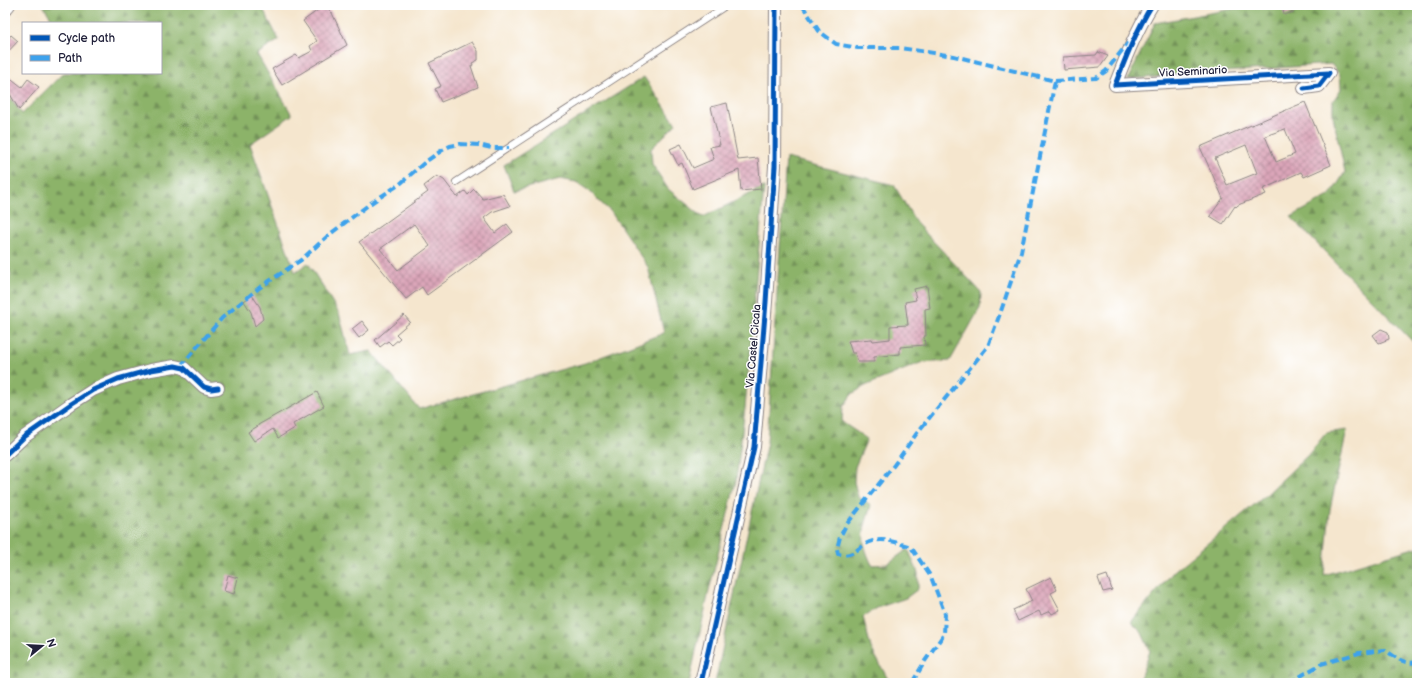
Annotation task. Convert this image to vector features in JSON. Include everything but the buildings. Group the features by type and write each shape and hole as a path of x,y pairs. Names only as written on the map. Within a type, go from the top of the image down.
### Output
{"street":[{"path":"5,10 9,5"},
{"name":"Via Castel Cicala","path":"701,683 754,446 775,166 776,5"},
{"name":"Via Seminario","path":"1152,5 1140,25 1116,85 1329,73 1319,86 1304,88"},
{"path":"5,455 24,437 71,404 93,390 118,379 157,368 175,366 184,368 204,387 211,389 218,388"}],"lane":[{"path":"456,182 727,5"}],"green space":[{"path":"43,5 261,5 279,40 257,54 292,115 250,144 295,272 308,263 339,313 350,355 371,351 419,409 585,363 664,333 648,267 611,212 588,190 576,182 560,179 514,191 504,165 644,77 676,124 651,149 652,164 668,189 703,217 764,187 745,408 736,481 709,591 689,683 5,683 5,292 11,274 5,260 5,90 22,114 62,74 162,74 162,22 53,22"},
{"path":"1254,5 1417,5 1417,346 1291,217 1329,196 1345,172 1333,116 1333,101 1341,89 1340,75 1331,64 1128,79 1155,23"},
{"path":"786,158 894,185 917,224 981,292 980,308 950,361 920,363 865,386 852,394 843,407 842,422 867,439 855,467 854,482 858,497 871,505 864,529 864,541 865,548 872,565 887,564 908,549 918,573 918,589 906,598 877,608 863,617 871,648 890,683 715,683 767,442"},
{"path":"1347,430 1330,509 1324,575 1417,547 1417,683 1138,683 1150,651 1142,633 1131,622 1174,571 1266,495 1308,455 1326,433"}],"marked path":[{"path":"802,5 819,31 836,44 858,48 900,48 954,56 1055,81 1021,252 988,346 917,433 894,465 846,525 840,537 837,549 838,554 844,555 849,554 868,543 878,540 901,544 911,547 931,577 945,614 944,634 912,683"},
{"path":"1055,81 1096,78 1106,71 1128,43"},
{"path":"180,367 222,318 259,288 301,260 330,234 371,203 400,184 425,162 441,151 450,146 460,144 479,145 491,148 509,148"},
{"path":"1289,683 1321,664 1359,653 1385,650 1396,658 1412,663 1417,662"}],"cycle path":[{"path":"701,683 754,447 775,166 776,5"},
{"path":"1152,5 1136,34 1115,85 1329,73 1319,86 1304,88"},
{"path":"5,455 24,437 71,404 93,390 118,379 151,370 175,366 184,368 204,387 211,389 218,388"}]}
